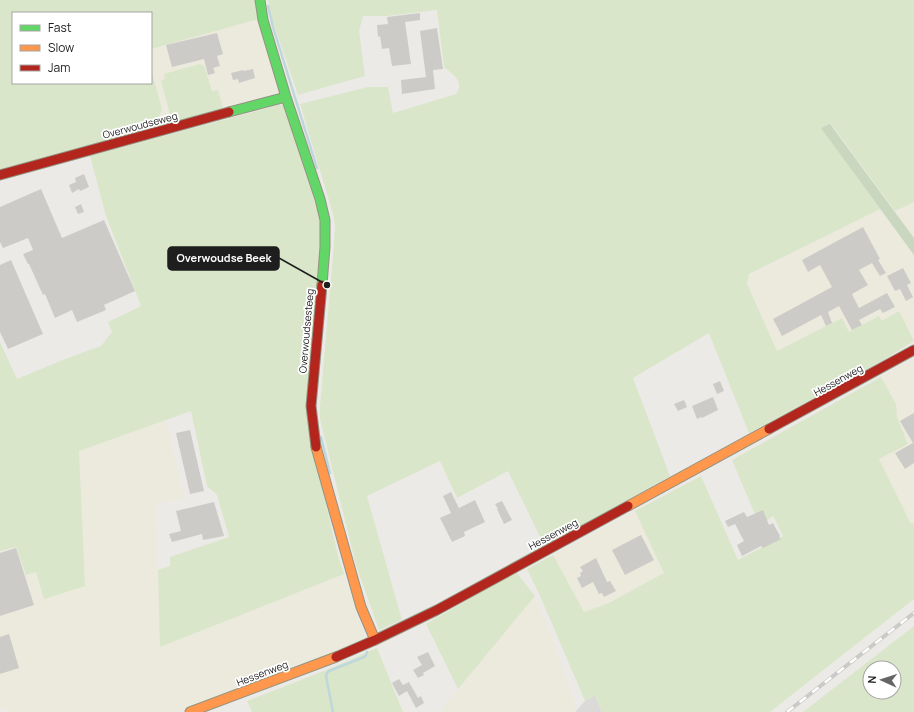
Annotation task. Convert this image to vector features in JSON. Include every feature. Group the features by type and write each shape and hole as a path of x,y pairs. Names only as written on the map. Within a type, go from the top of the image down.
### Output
{"street":[{"name":"Overwoudsesteeg","path":"260,0 263,20 286,97 320,199 325,220 325,247 311,406 316,448 361,608 376,640"},
{"name":"Overwoudseweg","path":"0,175 286,97"},
{"name":"Hessenweg","path":"190,712 329,660 376,640 437,610 914,350"}],"shaded area":[{"path":"259,19 277,89 272,94 155,127 162,109 152,73 152,49"},
{"path":"914,202 914,238 895,211"},
{"path":"880,209 914,255 914,341 898,311 882,321 879,316 849,332 842,318 777,351 747,284 749,274"},
{"path":"914,358 914,523 912,525 879,459 908,444 897,417 896,404 881,377"},
{"path":"166,420 184,497 182,500 157,503 160,647 344,574 365,638 360,642 176,712 9,712 0,706 0,552 16,547 26,575 36,572 85,586 79,451"},
{"path":"635,511 664,573 609,603 584,612 553,555"},
{"path":"535,596 575,702 575,709 573,712 439,712"},
{"path":"595,695 602,712 575,712 585,701"}],"green space":[{"path":"0,0 255,0 259,19 152,49 152,12 12,12 12,84 152,84 152,73 162,109 155,127 0,171"},
{"path":"268,0 914,0 914,202 895,211 831,124 822,128 880,209 749,274 747,284 777,351 842,318 849,332 879,316 882,321 899,311 914,341 883,360 749,433 709,333 633,378 670,476 568,533 567,531 543,543 508,471 457,498 440,461 367,496 402,620 379,630 356,565 320,419 335,225 300,104 368,87 388,87 393,113 456,94 459,82 444,67 437,10 387,16 363,16 359,31 365,76 298,95 272,19"},
{"path":"200,64 204,66 212,91 218,90 223,108 177,121 171,118 161,81 165,79 164,74"},
{"path":"283,105 322,224 307,421 338,556 344,574 160,647 158,570 170,566 170,557 229,537 217,495 207,486 191,411 79,451 85,586 44,599 36,572 26,575 16,547 0,551 0,342 17,379 101,346 112,332 108,322 141,306 106,216 90,156"},
{"path":"830,124 914,238 914,255 821,128"},
{"path":"881,377 896,404 897,417 908,444 879,459 911,524 914,523 914,599 770,712 602,712 595,695 585,701 527,569 553,555 584,612 609,603 664,573 635,511 701,476 738,560 783,536 773,516 760,526 732,460"},
{"path":"516,572 535,596 458,689 426,624"},
{"path":"914,626 914,712 803,712 862,666 862,700 902,700 902,660 870,660"},
{"path":"377,648 403,712 252,712 247,701 329,669"}],"building":[{"path":"420,13 420,20 405,22 411,64 392,66 389,48 382,49 380,36 378,37 377,25 388,24 387,17"},
{"path":"437,28 443,69 433,70 435,89 402,94 401,80 426,77 420,31"},
{"path":"217,33 223,54 217,56 220,66 213,68 215,73 208,75 204,59 172,67 166,45"},
{"path":"253,69 255,78 239,83 238,79 233,80 231,73"},
{"path":"84,174 89,187 80,191 79,189 72,193 69,185 76,182 75,178"},
{"path":"41,189 62,238 104,220 135,291 104,305 106,310 77,322 72,310 55,318 45,294 43,295 23,254 33,250 28,238 3,248 0,242 0,207"},
{"path":"81,204 84,212 78,214 75,207"},
{"path":"863,227 880,259 878,260 886,273 880,276 872,263 859,270 868,285 852,294 859,308 887,293 895,307 883,313 880,309 859,320 862,325 852,330 839,306 828,312 832,323 826,326 821,315 782,336 773,319 832,287 820,265 808,272 802,260"},
{"path":"11,260 43,334 8,349 0,332 0,265"},
{"path":"903,268 911,283 907,285 913,297 906,301 900,289 895,291 887,276"},
{"path":"720,381 724,391 717,394 713,384"},
{"path":"713,397 718,410 697,419 692,406"},
{"path":"684,400 687,407 678,411 674,404"},
{"path":"914,413 914,463 905,469 895,453 913,443 900,421"},
{"path":"190,430 204,491 190,494 176,433"},
{"path":"451,492 459,508 475,500 485,522 464,532 465,536 452,542 440,518 451,513 443,496"},
{"path":"502,501 512,520 504,524 495,504"},
{"path":"214,502 224,536 203,540 202,534 172,542 169,534 181,531 176,511"},
{"path":"763,510 769,525 773,523 781,539 763,548 761,546 742,556 737,545 744,541 735,524 728,527 725,521 744,512 747,517"},
{"path":"641,535 654,560 625,575 612,550"},
{"path":"16,548 34,605 0,616 0,553"},
{"path":"596,558 607,582 610,581 616,591 604,597 602,593 599,594 593,582 582,588 577,578 581,576 580,573 583,571 580,567"},
{"path":"9,634 19,668 0,674 0,637"},
{"path":"428,652 435,666 423,673 424,675 418,678 413,670 422,665 417,657"},
{"path":"399,679 403,685 409,682 418,698 421,696 424,703 416,708 407,691 399,696 392,683"}],"waterway":[{"path":"268,6 273,27 317,168"},
{"path":"321,437 330,473"},
{"path":"333,712 326,676 327,673 364,657 367,652"}],"railway":[{"path":"787,712 914,613"}],"traffic: fast":[{"path":"260,0 263,20 286,97 320,199 325,220 325,247 322,285"},
{"path":"229,112 286,97"}],"traffic: slow":[{"path":"628,506 769,429"},
{"path":"316,447 361,607 375,640"},
{"path":"190,712 336,657"}],"traffic: jam":[{"path":"0,175 229,112"},
{"path":"316,447 311,406 322,285"},
{"path":"769,429 914,350"},
{"path":"336,657 437,610 628,506"}],"place":[{"name":"Overwoudse Beek","path":"327,285"}]}
